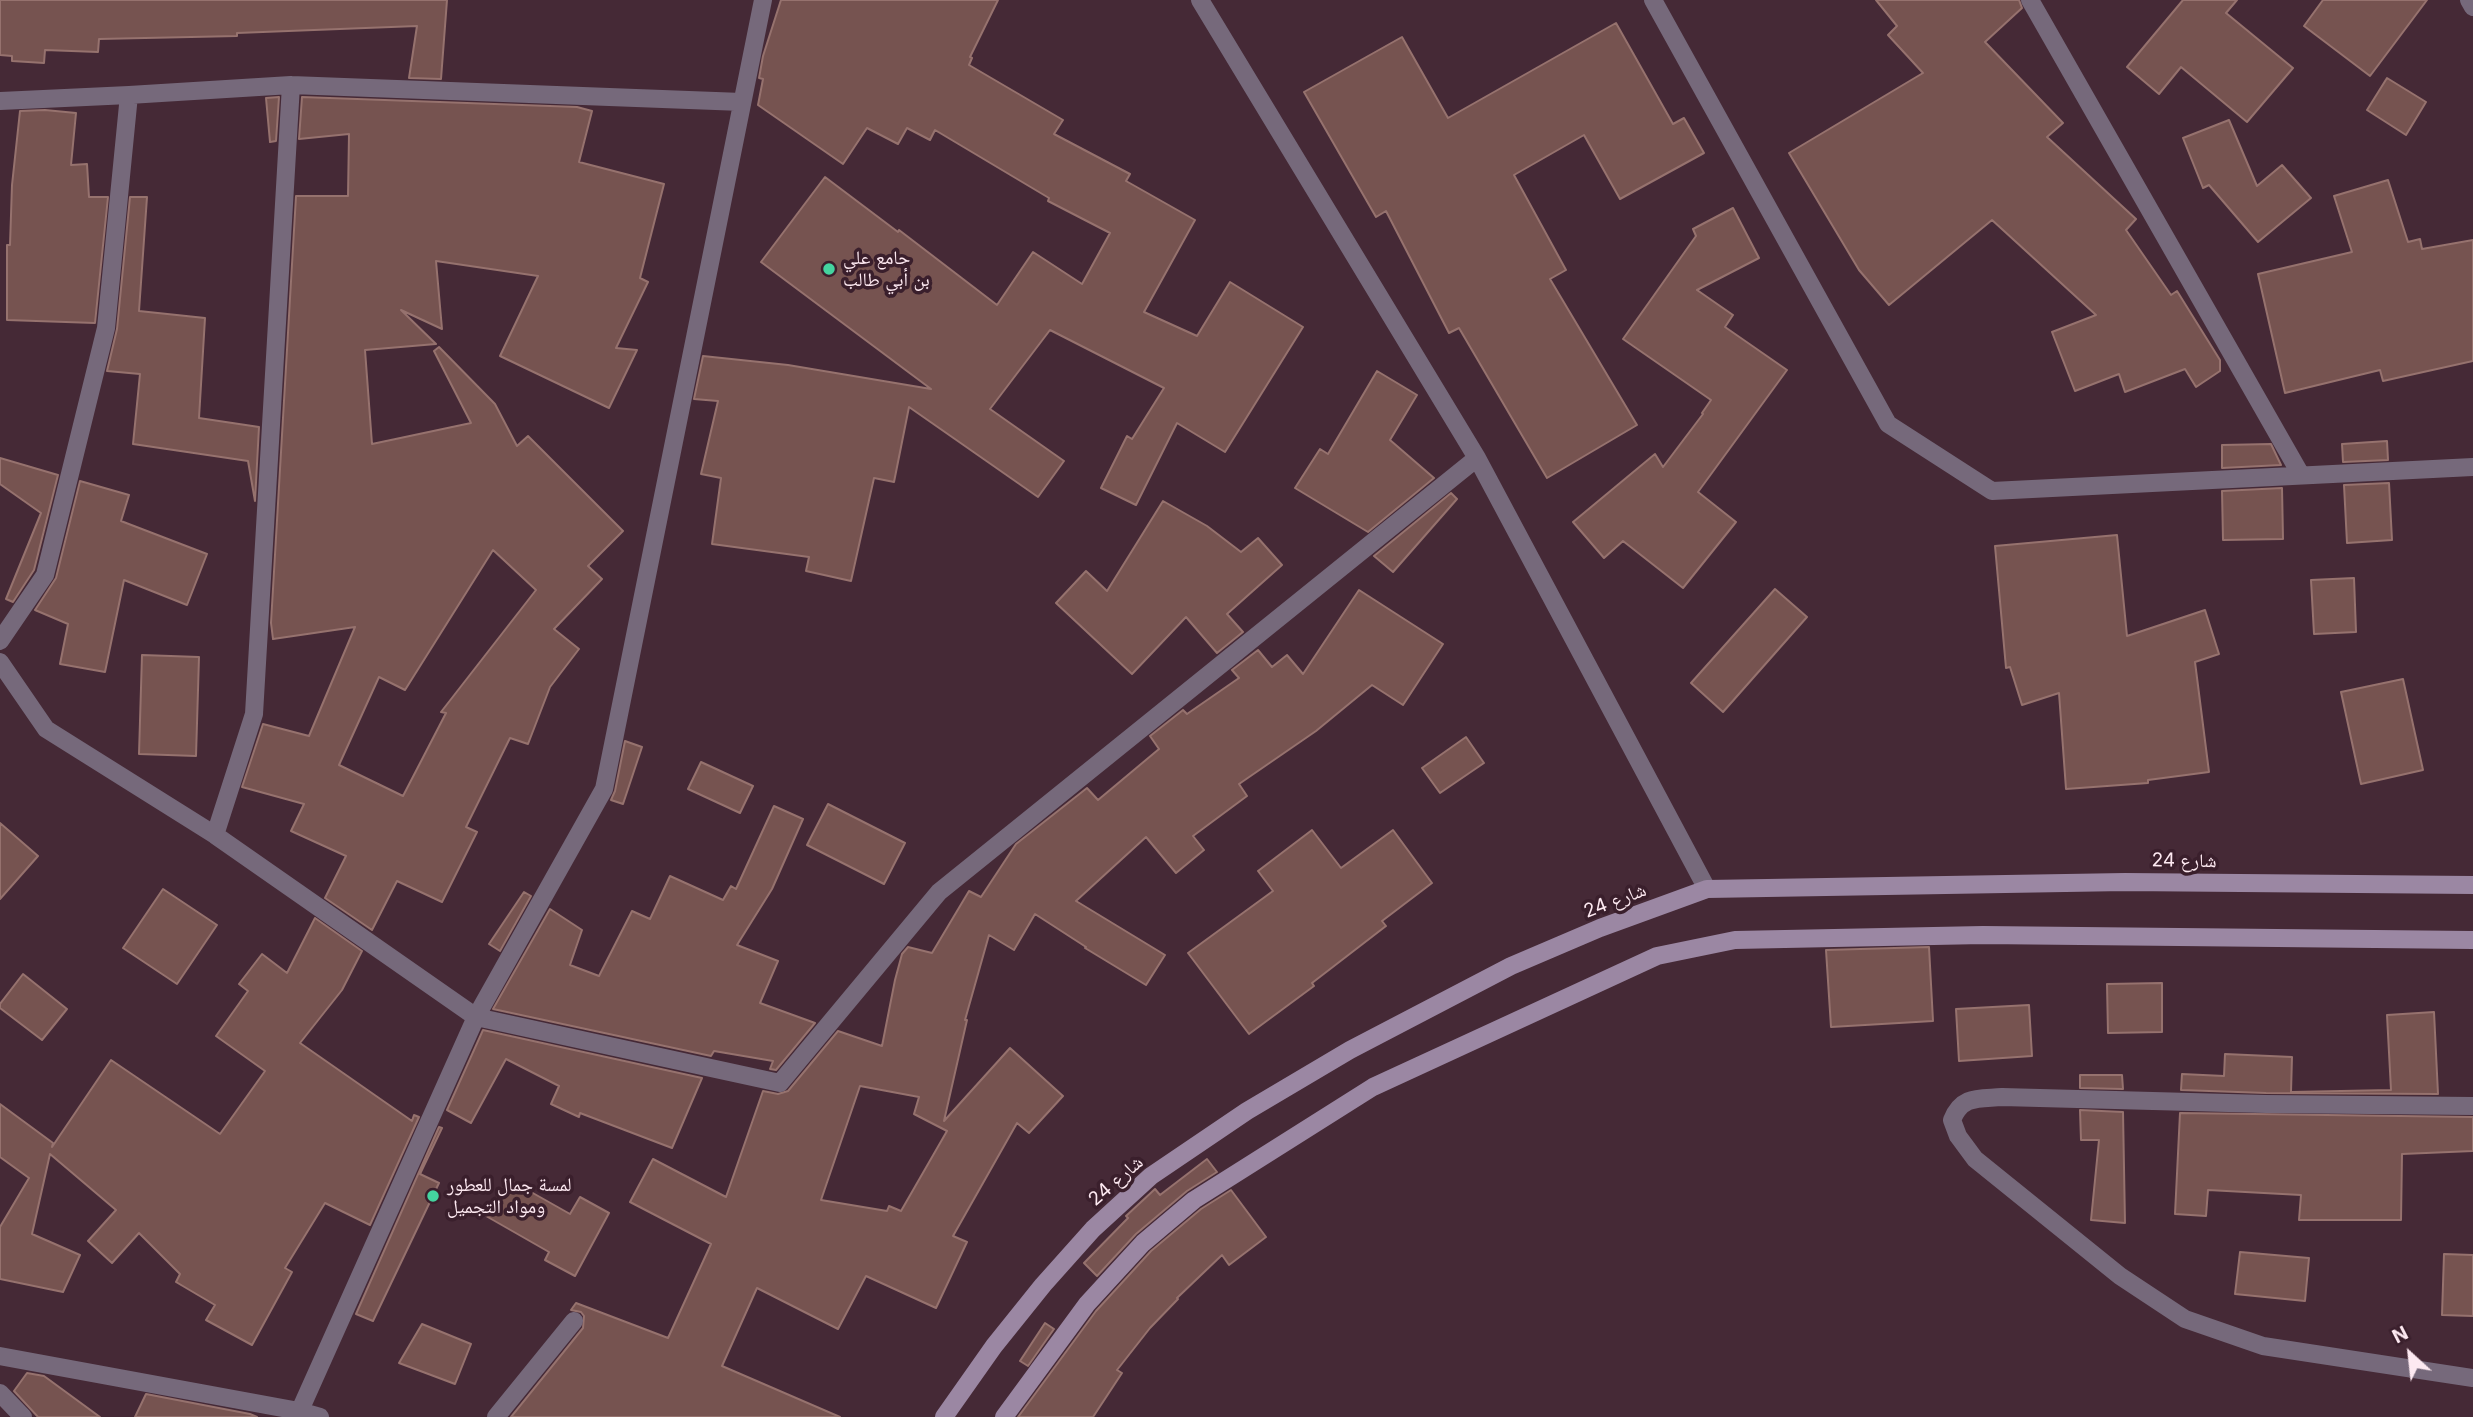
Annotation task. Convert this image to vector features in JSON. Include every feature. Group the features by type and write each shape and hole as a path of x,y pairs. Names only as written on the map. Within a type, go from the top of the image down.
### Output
{"street":[{"path":"298,1414 476,1017 604,789 763,0"},
{"path":"1200,0 1477,458 1707,889"},
{"path":"1653,0 1888,424 1993,491 2473,467"},
{"path":"2030,0 2301,475"},
{"path":"2469,0 2473,7"},
{"path":"0,101 291,85 742,102"},
{"path":"215,835 254,714 291,85"},
{"path":"0,640 45,575 106,328 129,95"},
{"path":"0,662 46,729 215,835 476,1017 780,1083 939,892 1477,458"},
{"name":"شارع 24","path":"944,1417 994,1346 1043,1285 1093,1229 1151,1176 1247,1111 1339,1057 1511,966 1707,889 2125,882 2473,885"},
{"path":"1004,1417 1087,1304 1143,1243 1194,1200 1373,1087 1657,956 1735,940 1983,935 2473,940"},
{"path":"2473,1106 2003,1097 1968,1100 1957,1107 1952,1120 1958,1136 1975,1159 2120,1276 2185,1319 2263,1346 2473,1378"},
{"path":"496,1417 573,1321"},
{"path":"0,1356 320,1417"},
{"path":"0,1393 23,1417"}],"building":[{"path":"0,0 447,0 441,79 409,78 417,26 237,33 237,36 99,39 98,52 45,50 44,63 12,61 12,56 0,55"},
{"path":"781,0 998,0 970,57 972,58 969,65 1063,120 1054,134 1130,174 1126,181 1195,220 1144,312 1197,336 1230,282 1303,327 1225,452 1177,423 1136,505 1101,488 1127,436 1132,439 1164,388 1050,330 990,409 1064,461 1038,497 909,407 894,482 874,478 851,581 806,571 809,557 712,544 721,478 701,474 718,401 694,399 703,356 788,365 931,389 761,262 825,177 997,305 1033,252 1082,284 1110,233 1048,201 1049,198 935,130 930,140 907,128 898,144 867,128 843,164 758,105 763,79 759,78 763,56"},
{"path":"1876,0 2019,0 2022,8 1985,42 2063,123 2047,137 2136,219 2126,230 2171,295 2177,291 2220,360 2220,371 2196,387 2185,369 2125,392 2119,374 2075,391 2052,332 2096,315 1992,220 1889,305 1859,270 1789,153 1923,73 1888,35 1897,26"},
{"path":"2183,0 2237,0 2226,13 2293,68 2247,122 2181,67 2159,94 2127,67"},
{"path":"2323,0 2427,0 2370,76 2304,26"},
{"path":"1616,23 1673,124 1684,118 1704,153 1620,199 1584,135 1514,175 1566,270 1550,279 1637,425 1547,478 1459,328 1449,333 1386,211 1376,217 1304,92 1402,37 1448,118"},
{"path":"2387,78 2426,102 2406,135 2367,110"},
{"path":"279,97 276,141 270,142 266,98"},
{"path":"302,97 577,107 592,111 579,162 664,184 640,278 648,282 616,348 637,350 609,408 500,356 538,276 436,261 442,329 401,310 436,344 365,350 372,444 471,423 434,351 439,347 495,404 517,446 528,436 623,531 588,566 602,579 554,629 579,649 550,687 528,744 510,738 466,827 477,832 442,902 397,881 372,930 325,898 346,856 291,831 304,804 242,787 263,724 309,736 355,627 273,639 271,623 296,196 348,196 349,134 299,139","holes":["493,550 536,590 441,712 446,713 403,796 339,765 379,677 405,690"]},
{"path":"20,111 76,113 71,165 87,164 89,197 108,197 95,323 7,320 7,245 10,245 12,185"},
{"path":"2229,120 2257,186 2282,165 2311,198 2258,242 2209,185 2203,188 2183,138"},
{"path":"2388,180 2408,242 2420,239 2422,249 2473,240 2473,361 2383,381 2380,370 2285,393 2258,274 2352,252 2334,196"},
{"path":"130,197 147,197 139,311 205,318 199,418 259,427 255,501 248,461 133,444 140,374 107,371 117,329"},
{"path":"1733,208 1759,258 1697,290 1733,315 1725,327 1787,370 1698,492 1736,522 1683,588 1623,541 1604,558 1573,522 1655,454 1663,467 1711,400 1623,339 1696,236 1693,229"},
{"path":"1377,371 1417,395 1390,440 1434,478 1368,532 1295,488 1320,449 1328,454"},
{"path":"2387,441 2388,460 2343,462 2342,444"},
{"path":"2271,444 2281,465 2222,468 2222,445"},
{"path":"0,458 58,475 34,570 13,602 6,599 41,513 0,484"},
{"path":"80,481 129,495 121,521 207,554 187,605 124,580 105,672 60,664 68,624 35,610 56,578"},
{"path":"2389,483 2392,540 2347,543 2344,485"},
{"path":"2282,488 2283,539 2223,540 2222,491"},
{"path":"1451,493 1457,499 1393,572 1374,556"},
{"path":"1163,501 1207,526 1241,552 1258,538 1282,565 1227,614 1243,632 1217,653 1186,617 1132,674 1056,603 1086,571 1107,591"},
{"path":"2117,535 2127,636 2205,610 2219,654 2195,662 2209,772 2148,780 2148,783 2066,789 2059,693 2022,705 2010,667 2006,668 1995,546"},
{"path":"2354,578 2356,632 2314,634 2311,580"},
{"path":"1775,589 1807,617 1723,712 1691,683"},
{"path":"1359,590 1443,644 1403,705 1372,685 1316,731 1239,784 1247,796 1193,836 1204,850 1176,873 1146,837 1076,901 1165,955 1146,985 1035,914 1014,950 989,935 965,1020 944,1121 1010,1048 1063,1096 1029,1133 1017,1123 953,1236 967,1242 936,1308 866,1276 838,1329 757,1288 722,1366 840,1417 511,1417 583,1328 584,1316 581,1312 571,1310 576,1303 668,1338 711,1244 630,1202 653,1159 726,1197 763,1091 778,1094 788,1091 838,1031 882,1046 902,954 908,947 932,953 969,891 981,897 1016,844 1087,788 1098,800 1159,749 1150,736 1183,710 1187,714 1239,678 1232,670 1258,650 1272,667 1287,655 1303,674","holes":["860,1086 919,1097 914,1114 947,1131 901,1211 889,1206 887,1211 821,1200"]},
{"path":"142,655 199,657 196,756 139,754"},
{"path":"2403,679 2423,770 2361,784 2341,692"},
{"path":"1466,737 1484,763 1440,793 1422,768"},
{"path":"625,741 642,747 623,804 611,800"},
{"path":"701,762 753,786 740,813 688,789"},
{"path":"828,804 905,843 884,884 807,845"},
{"path":"774,806 803,819 772,889 737,945 778,961 760,1003 815,1023 776,1070 770,1069 773,1061 714,1051 711,1056 493,1009 550,909 582,930 570,965 599,976 632,911 650,919 670,876 723,900 731,886 736,889"},
{"path":"0,823 38,856 0,899"},
{"path":"1312,830 1341,868 1393,830 1432,883 1382,921 1386,926 1312,983 1314,986 1249,1034 1188,953 1273,891 1258,871"},
{"path":"163,889 217,925 177,984 123,948"},
{"path":"524,892 531,896 500,951 489,944"},
{"path":"315,918 362,951 342,990 300,1043 412,1121 414,1115 419,1117 370,1225 325,1203 285,1268 292,1272 252,1345 206,1320 215,1305 176,1282 180,1274 139,1233 112,1263 88,1241 116,1210 50,1154 32,1234 80,1255 63,1292 0,1279 0,1227 29,1178 0,1157 0,1104 53,1143 52,1147 111,1060 220,1134 265,1071 216,1036 248,991 239,984 262,954 287,973"},
{"path":"1929,947 1933,1021 1831,1027 1826,950"},
{"path":"23,974 67,1009 42,1040 0,1008 0,1004"},
{"path":"2162,983 2162,1032 2108,1033 2107,984"},
{"path":"2029,1005 2032,1056 1959,1061 1956,1009"},
{"path":"2434,1012 2438,1094 2266,1093 2181,1090 2182,1074 2224,1076 2225,1054 2292,1057 2291,1092 2391,1090 2387,1015"},
{"path":"483,1030 702,1078 672,1148 580,1113 579,1117 551,1104 559,1086 506,1059 471,1123 447,1110"},
{"path":"2080,1075 2122,1075 2123,1089 2080,1088"},
{"path":"2080,1110 2123,1112 2125,1223 2091,1220 2099,1140 2081,1140"},
{"path":"2180,1113 2473,1117 2473,1151 2402,1154 2401,1220 2299,1220 2301,1195 2208,1190 2206,1216 2175,1214"},
{"path":"439,1127 442,1128 420,1174 439,1183 373,1321 356,1314"},
{"path":"1207,1159 1217,1172 1187,1191 1136,1234 1097,1276 1084,1263 1128,1218 1126,1216 1155,1189 1160,1195"},
{"path":"508,1179 570,1214 580,1197 609,1213 575,1276 545,1260 549,1252 486,1216"},
{"path":"1231,1190 1266,1237 1229,1265 1222,1255 1177,1298 1117,1370 1122,1373 1093,1417 1018,1417 1096,1311 1151,1251 1201,1209"},
{"path":"2240,1252 2309,1258 2305,1301 2235,1294"},
{"path":"2444,1254 2473,1255 2473,1316 2442,1315"},
{"path":"1045,1323 1054,1329 1028,1366 1020,1361"},
{"path":"422,1324 471,1344 455,1384 399,1363"},
{"path":"27,1373 44,1376 100,1417 38,1417 14,1391"},
{"path":"146,1394 250,1414 257,1417 135,1417"}],"place":[{"name":"جامع علي بن أبي طالب","path":"829,269"},
{"name":"لمسة جمال للعطور ومواد التجميل","path":"433,1196"}]}
